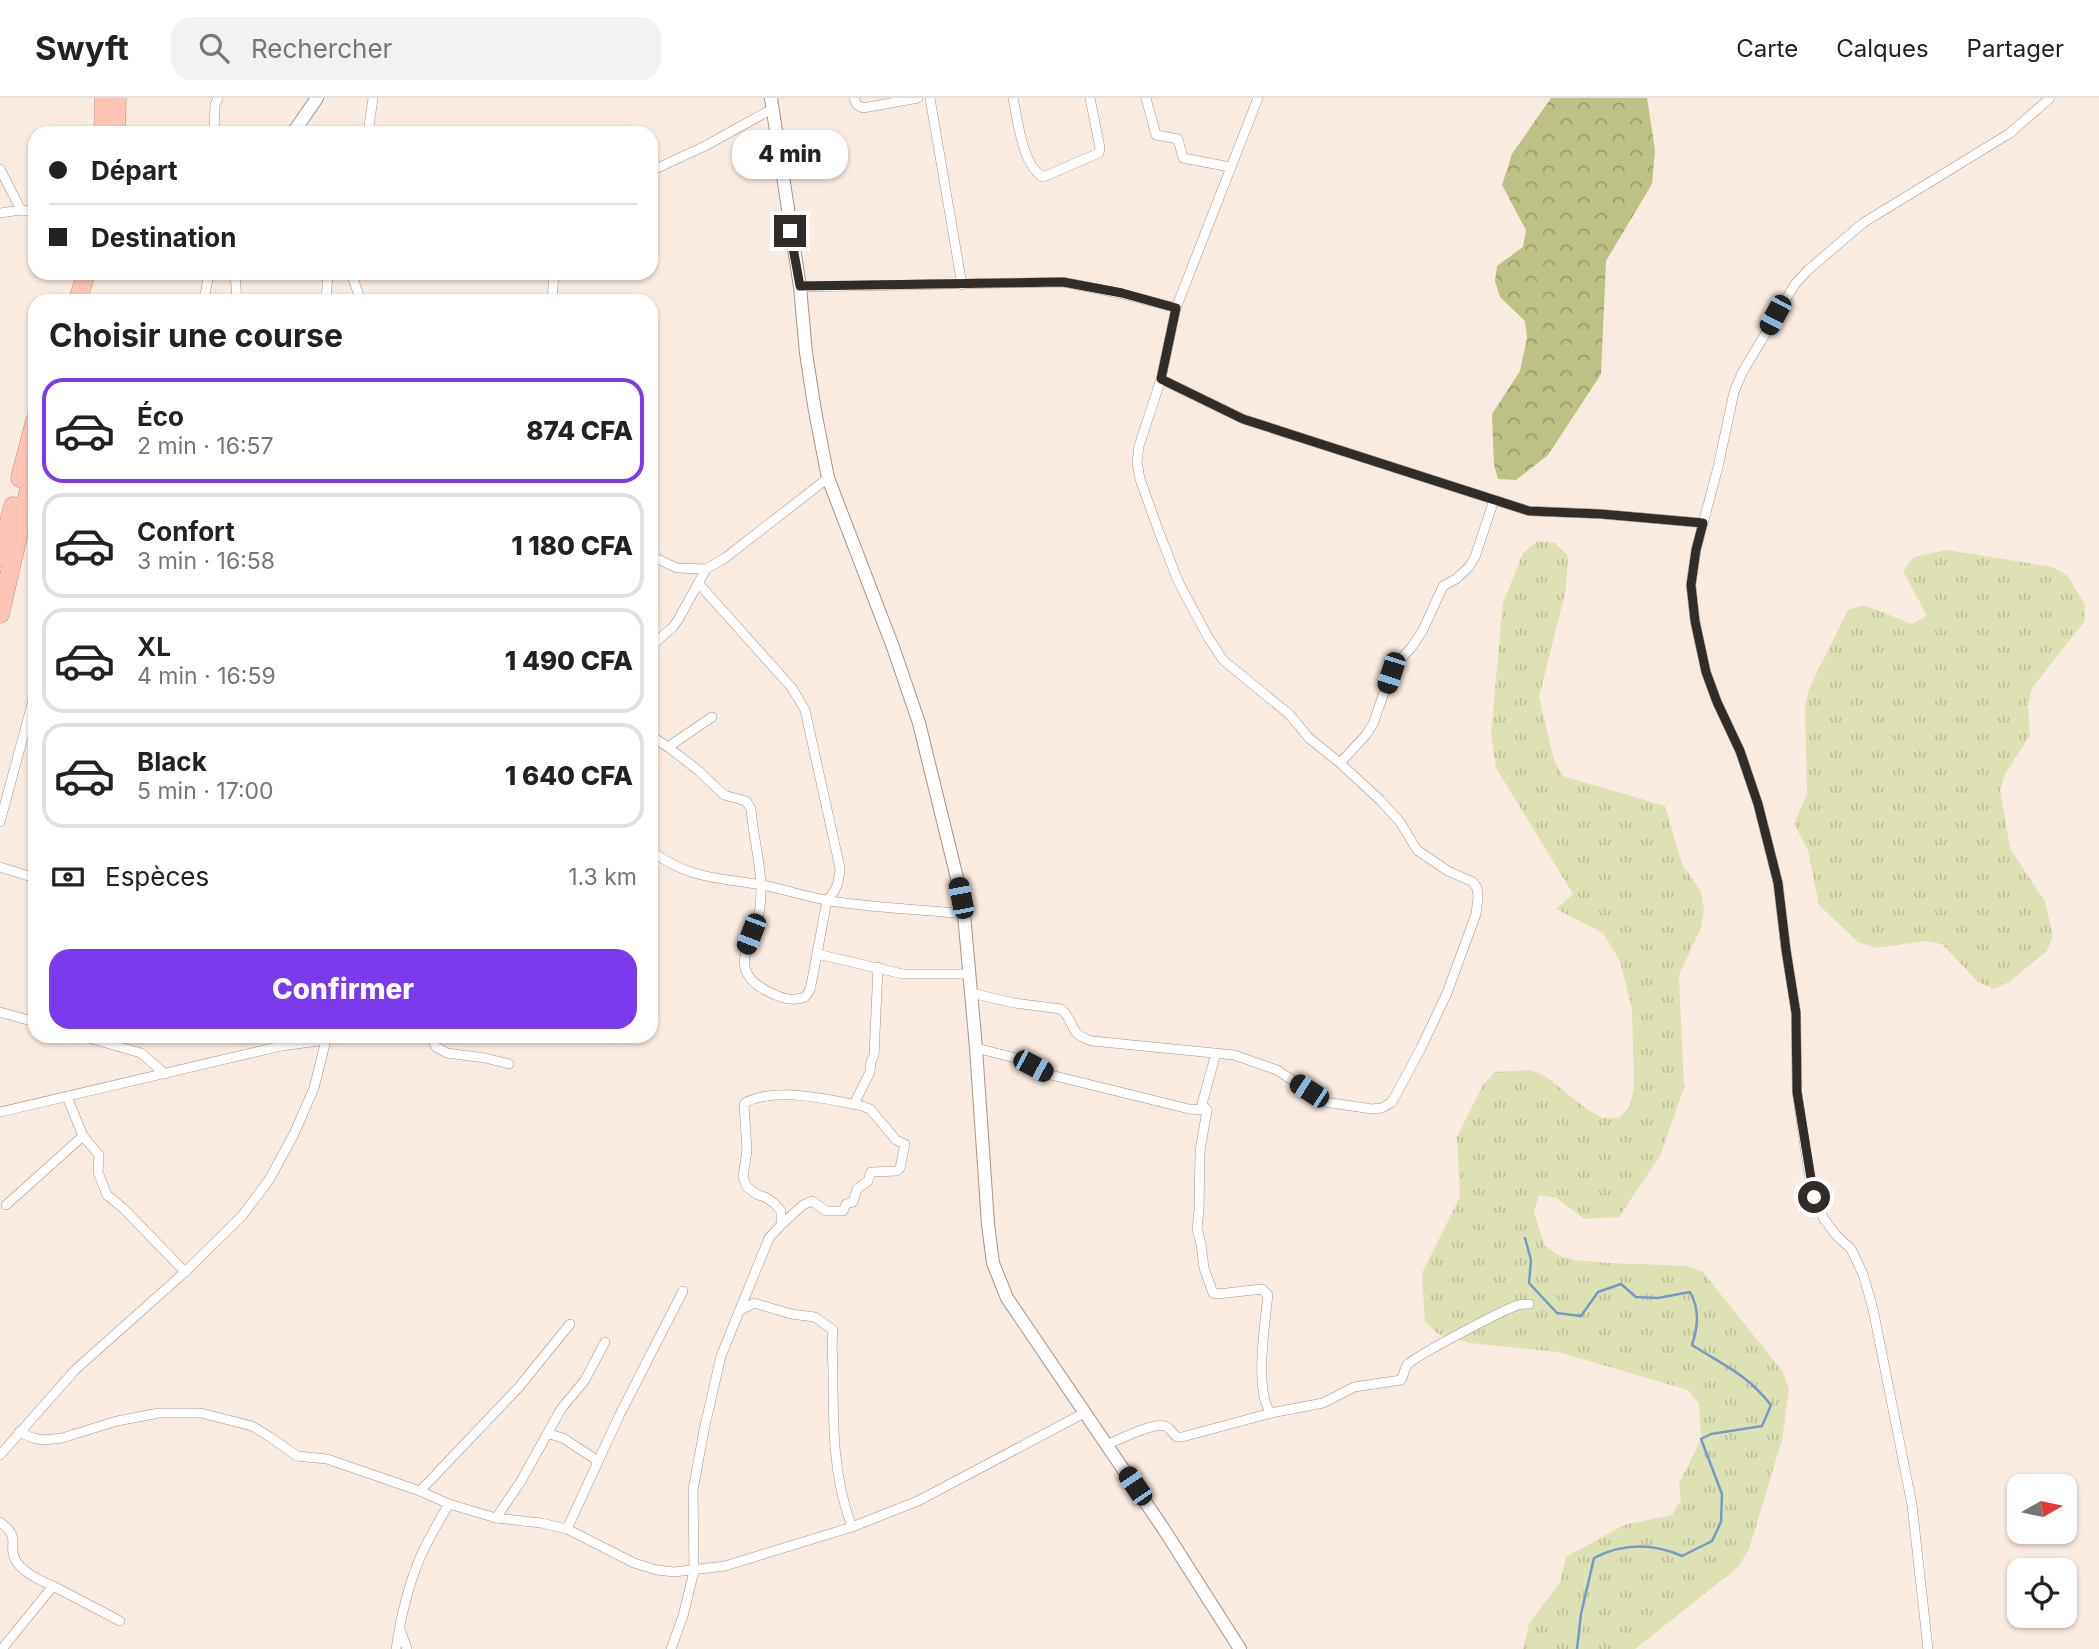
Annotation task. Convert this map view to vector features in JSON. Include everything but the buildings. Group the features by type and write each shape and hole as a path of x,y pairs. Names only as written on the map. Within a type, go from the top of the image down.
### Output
{"highway":[{"path":"103,126 104,98"},
{"path":"116,126 117,98"},
{"path":"0,557 28,474"},
{"path":"0,614 28,481"}],"street":[{"path":"214,126 218,98"},
{"path":"298,126 317,98"},
{"path":"369,126 373,98"},
{"path":"854,98 857,105 863,107 918,98"},
{"path":"930,98 962,285"},
{"path":"1013,98 1026,155 1039,176 1043,177 1099,153 1090,98"},
{"path":"1146,98 1156,135 1178,139 1183,158 1230,167"},
{"path":"971,993 1014,1003 1061,1009 1067,1014 1075,1033 1092,1041 1234,1055 1277,1070 1325,1102 1382,1108 1392,1102 1421,1048 1447,993 1476,914 1477,888 1473,882 1448,871 1417,850 1400,822 1340,763 1309,738 1289,714 1223,660 1178,581 1140,479 1137,462 1139,446 1161,379 1176,308 1258,98"},
{"path":"1928,1649 1913,1505 1873,1309 1863,1274 1851,1249 1824,1219 1814,1197 1797,1092 1796,1013 1778,883 1758,804 1740,751 1706,672 1695,621 1691,585 1696,550 1734,392 1742,373 1795,284 1863,223 2010,133 2050,98"},
{"path":"658,168 705,146 771,104 800,286 808,364 828,478 919,723 964,914 984,1182 993,1263 1007,1298 1163,1528 1240,1649"},
{"path":"0,169 21,210"},
{"path":"0,213 28,211"},
{"path":"800,286 1076,283 1176,308"},
{"path":"1161,379 1243,419 1529,511 1703,523"},
{"path":"658,559 677,568 706,569 725,558 828,478"},
{"path":"1340,763 1373,724 1393,667 1423,630 1443,586 1456,579 1475,557 1494,500"},
{"path":"658,640 673,627 706,569"},
{"path":"658,741 699,771 724,795 746,801 751,809 761,885 760,913 744,952 745,968 748,976 759,987 781,998 796,1000 805,997 810,990 827,900 834,894 839,883 840,868 805,710 792,688 699,584"},
{"path":"668,747 712,717"},
{"path":"0,822 28,718"},
{"path":"658,855 675,866 707,878 761,885 827,900 964,914"},
{"path":"0,867 28,876"},
{"path":"817,954 903,974 970,974"},
{"path":"854,1104 870,1072 874,1056 878,967"},
{"path":"0,1012 28,1020"},
{"path":"106,1043 141,1053 165,1074"},
{"path":"0,1112 298,1043"},
{"path":"0,1455 75,1370 185,1272 242,1216 269,1180 294,1134 314,1088 326,1043"},
{"path":"434,1043 447,1053 509,1064"},
{"path":"976,1048 1018,1059 1047,1074 1189,1109 1207,1110"},
{"path":"1207,1110 1202,1104 1216,1053"},
{"path":"671,1649 683,1616 694,1571 693,1490 721,1356 764,1249 780,1225 808,1202 826,1211 843,1211 846,1203 853,1202 857,1189 869,1181 871,1172 894,1171 900,1168 905,1144 896,1140 870,1109 854,1104 804,1095 771,1096 746,1102 747,1150 743,1177 747,1187 774,1203 781,1211 780,1225"},
{"path":"68,1097 83,1136 99,1155 98,1172 107,1195 185,1272"},
{"path":"1207,1110 1199,1151 1196,1229 1204,1268 1213,1293 1262,1289 1268,1295 1262,1358 1263,1396 1271,1413"},
{"path":"6,1205 83,1136"},
{"path":"568,1529 664,1323 683,1291"},
{"path":"739,1311 754,1303 791,1314 815,1317 833,1330 831,1346 834,1441 841,1493 852,1527"},
{"path":"1106,1445 1157,1426 1167,1426 1173,1434 1182,1437 1271,1413 1323,1403 1354,1387 1401,1380 1405,1368 1416,1359 1507,1310 1529,1304"},
{"path":"420,1491 519,1387 570,1324"},
{"path":"496,1518 521,1481 561,1409 584,1380 605,1342"},
{"path":"19,1432 43,1440 62,1438 117,1421 159,1413 201,1413 251,1426 296,1456 327,1459 420,1491 449,1504 496,1518 568,1529 623,1558 657,1570 694,1571 725,1566 852,1527 918,1501 1084,1413"},
{"path":"549,1434 563,1438 598,1461"},
{"path":"397,1649 415,1569 449,1504"},
{"path":"0,1522 10,1529 16,1562 41,1581 120,1620"},
{"path":"2,1649 53,1586"},
{"path":"400,1627 407,1649"}],"green space":[{"path":"1551,98 1647,98 1655,150 1652,184 1606,261 1601,374 1548,455 1516,480 1498,479 1494,465 1492,414 1520,371 1527,338 1525,321 1500,297 1495,281 1497,266 1523,247 1526,230 1502,185 1512,154"},
{"path":"1538,541 1555,543 1568,556 1566,589 1539,697 1554,761 1563,776 1665,806 1682,864 1701,892 1704,910 1701,928 1679,975 1684,1088 1660,1156 1619,1217 1584,1219 1557,1198 1539,1195 1534,1212 1545,1246 1560,1256 1609,1263 1687,1266 1702,1271 1783,1372 1789,1389 1782,1440 1749,1549 1738,1567 1635,1649 1523,1649 1529,1624 1560,1582 1566,1557 1624,1525 1672,1515 1681,1500 1679,1484 1701,1439 1699,1404 1688,1390 1558,1352 1470,1343 1438,1334 1425,1322 1422,1273 1460,1197 1457,1137 1483,1085 1495,1072 1530,1070 1545,1076 1588,1110 1603,1118 1619,1118 1630,1106 1634,1089 1632,1009 1620,961 1603,933 1556,909 1573,894 1496,768 1491,733 1503,603 1523,553"},
{"path":"1947,550 2052,567 2067,575 2085,605 2084,622 2032,688 2028,703 2030,735 2005,774 2000,790 2010,848 2045,902 2053,935 2047,951 2009,982 1993,989 1977,981 1942,944 1925,941 1875,948 1858,942 1819,905 1808,850 1794,824 1807,794 1805,707 1809,689 1848,610 1864,605 1912,624 1927,616 1903,571 1914,557"}],"waterway":[{"path":"1525,1238 1531,1260 1529,1283 1557,1313 1581,1316 1598,1292 1621,1284 1636,1297 1658,1298 1690,1292 1697,1318 1692,1345 1743,1377 1771,1405 1762,1426 1711,1434 1701,1439 1722,1494 1721,1522 1712,1541 1682,1556 1638,1546 1594,1558 1581,1614 1577,1649"}],"route":[{"path":"790,231 800,286 1063,282 1122,293 1176,308 1161,379 1243,419 1529,511 1703,523 1691,585 1695,621 1706,672 1740,751 1758,804 1778,883 1798,1034 1797,1092 1814,1197"}]}
